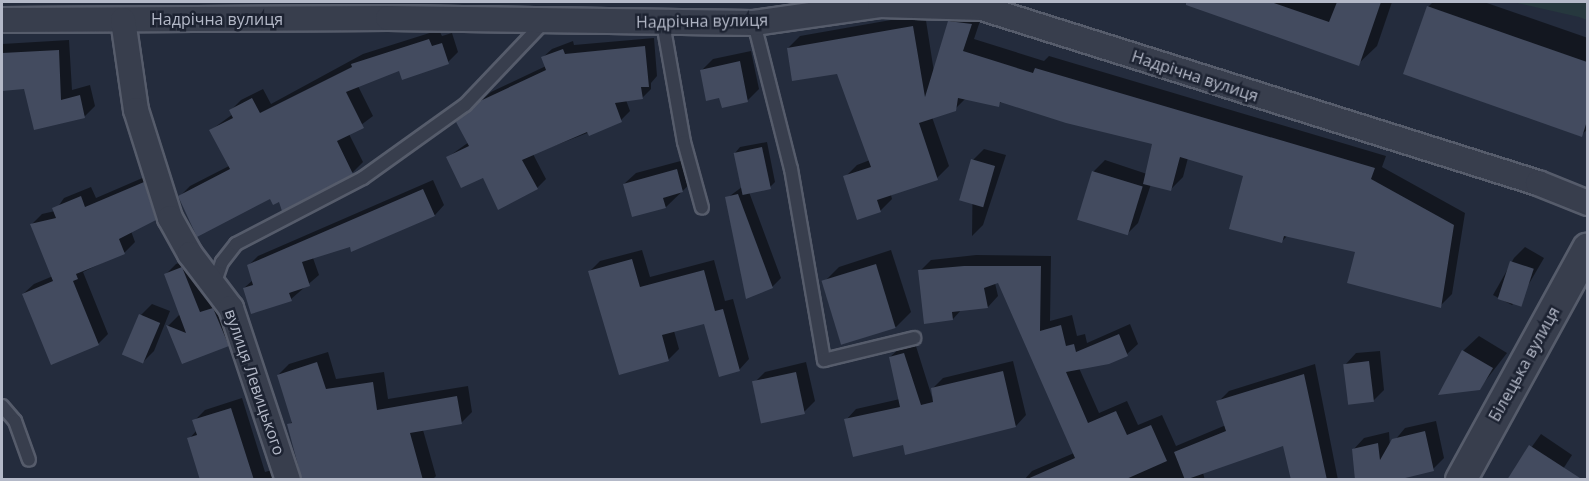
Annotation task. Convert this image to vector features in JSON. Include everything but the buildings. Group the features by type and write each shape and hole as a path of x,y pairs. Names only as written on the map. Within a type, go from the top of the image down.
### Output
{"street":[{"name":"Надрічна вулиця","path":"2,20 388,18 544,22 754,23 880,5 982,8 1538,183 1587,203"},
{"name":"вулиця Левицького","path":"123,20 136,110 170,218 190,254 215,282 239,329 288,480"},
{"name":"Білецька вулиця","path":"1461,480 1587,248"}],"lane":[{"path":"215,282 222,262 236,244 363,178 465,105 544,22"},
{"path":"663,23 684,142 702,208"},
{"path":"754,23 790,169 824,360 914,339"},
{"path":"2,406 15,422 29,460"}],"shaded area":[{"path":"1513,2 1587,2 1587,20 1579,17"}]}
